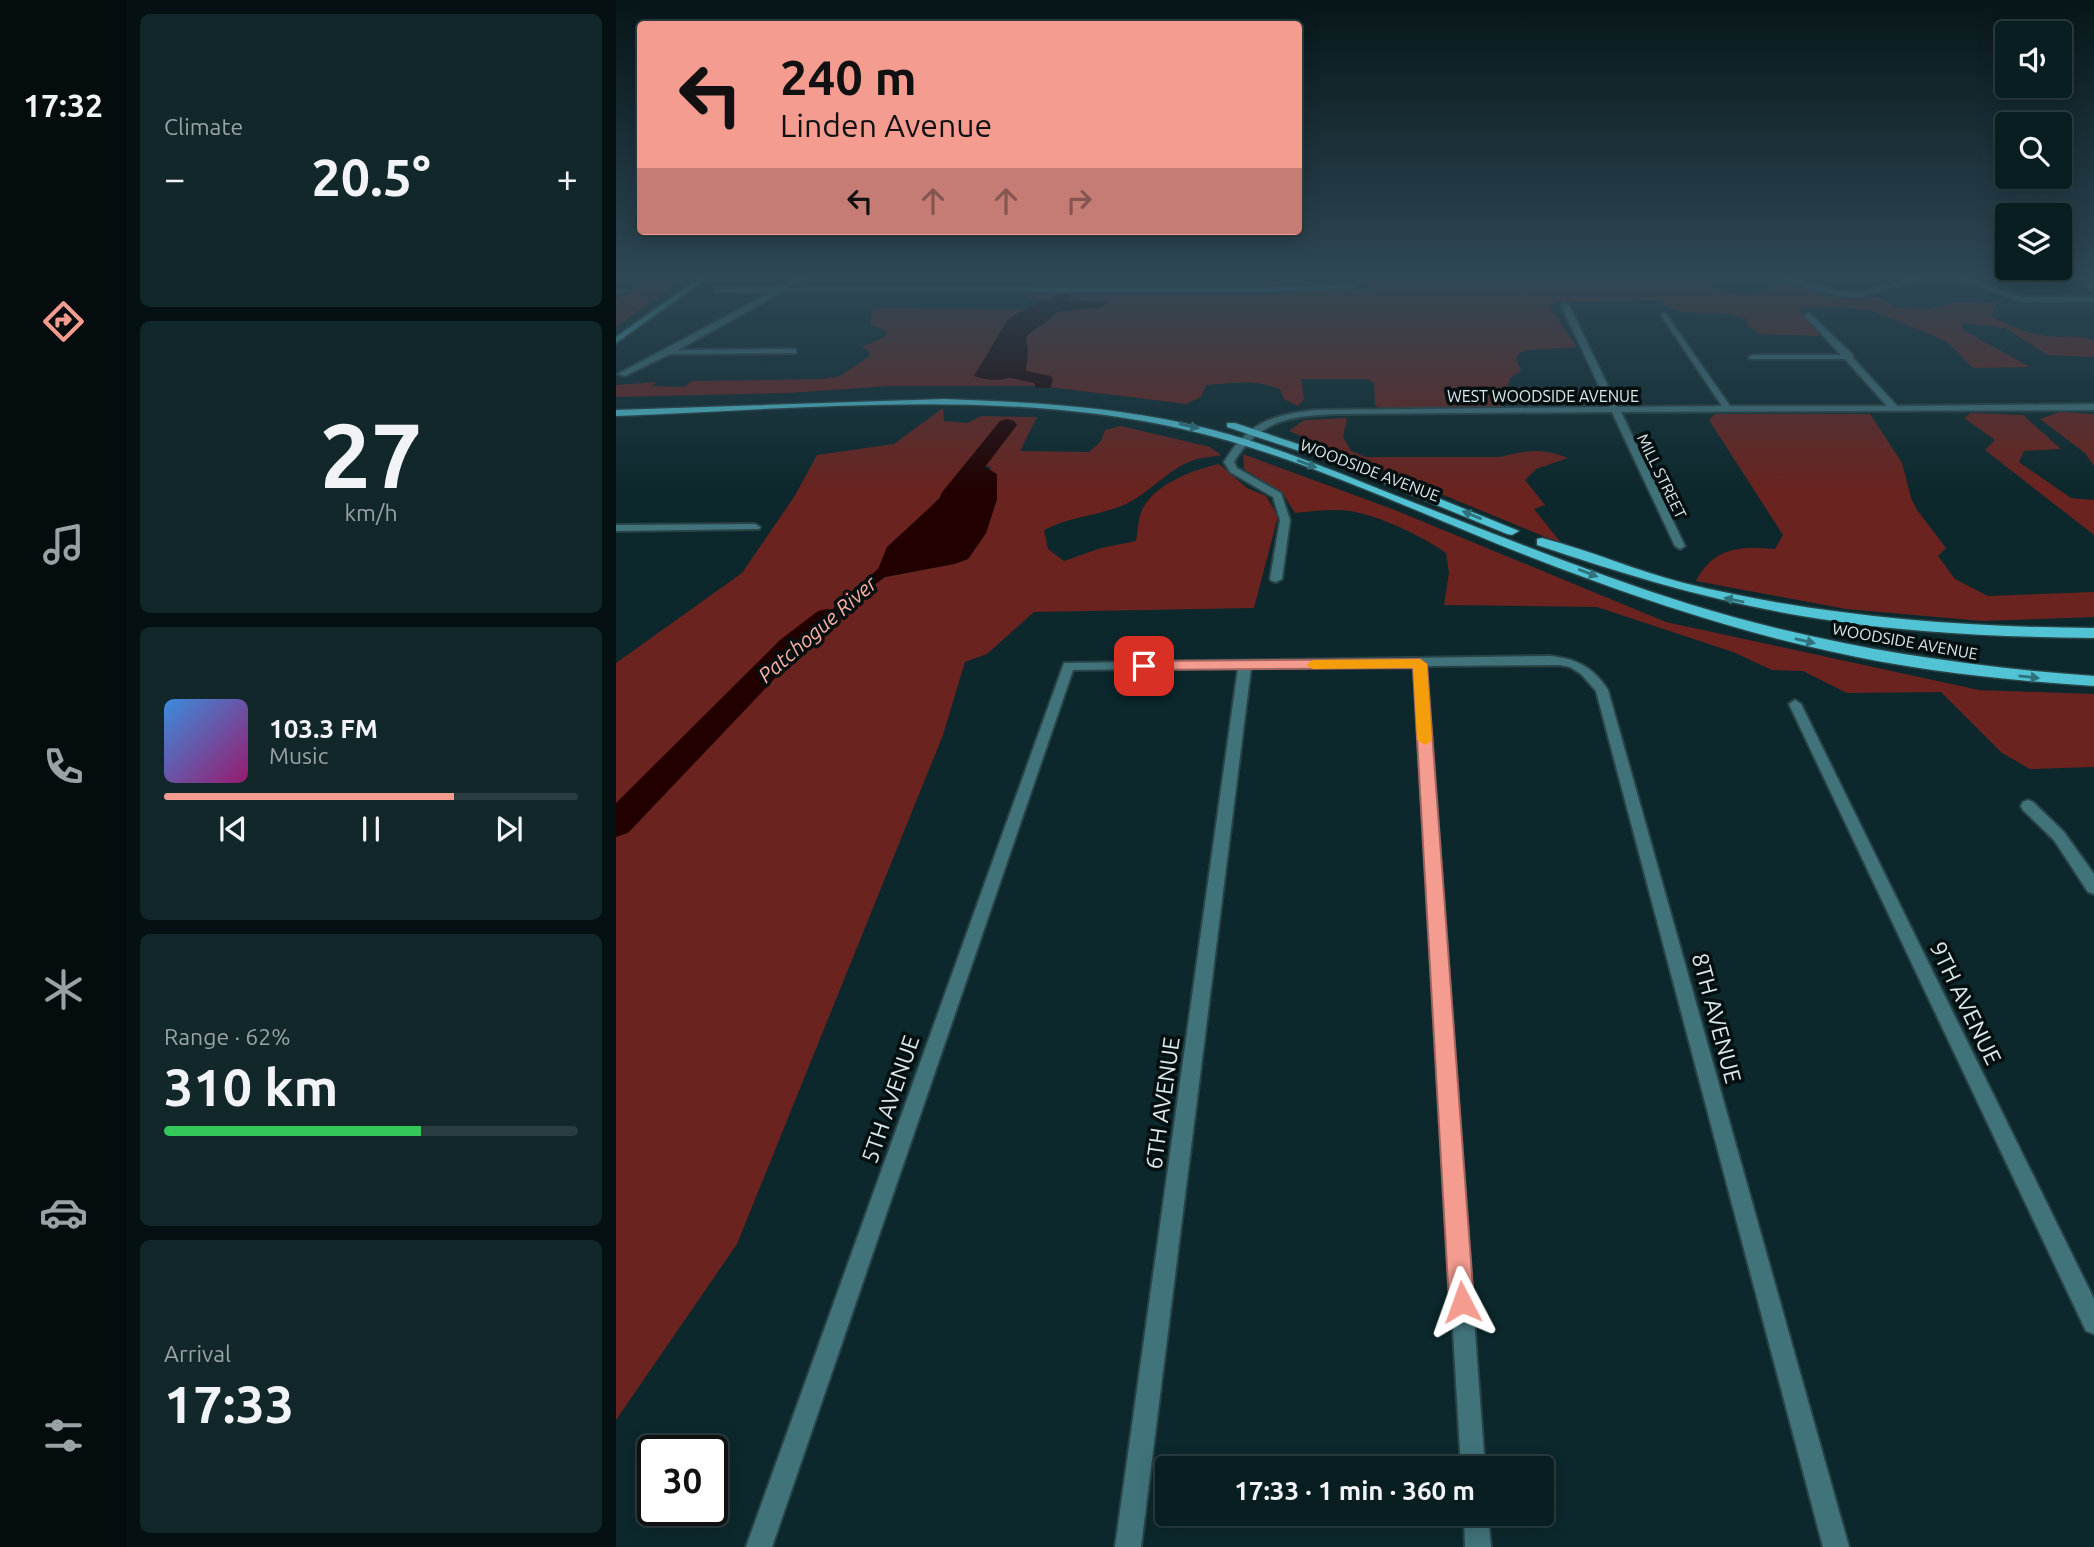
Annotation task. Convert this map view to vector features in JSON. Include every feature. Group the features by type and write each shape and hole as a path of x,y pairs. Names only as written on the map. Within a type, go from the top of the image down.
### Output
{"main road":[{"path":"616,404 980,394 1055,396 1128,404"},
{"name":"WOODSIDE AVENUE","path":"616,413 892,402 1008,402 1135,415 1249,436 1585,558 1685,588 1788,611 1901,627 2011,634 2094,633"},
{"name":"WOODSIDE AVENUE","path":"1217,421 1642,593 1746,626 1922,664 2010,675 2094,681"}],"street":[{"path":"622,374 673,349"},
{"name":"MILL STREET","path":"1585,349 1680,546"},
{"path":"1688,349 1727,408"},
{"path":"1842,349 1895,409"},
{"path":"668,352 793,351"},
{"path":"1753,357 1850,357"},
{"name":"WEST WOODSIDE AVENUE","path":"1249,436 1282,417 1310,412 2094,407"},
{"path":"1249,436 1230,458 1230,466 1277,495 1285,520 1276,579"},
{"path":"616,528 755,527"},
{"name":"8TH AVENUE","path":"1068,666 1420,664 1549,660 1576,663 1589,671 1602,690 1836,1547"},
{"path":"1420,664 1472,1456"},
{"name":"6TH AVENUE","path":"1128,1547 1245,665"},
{"name":"5TH AVENUE","path":"759,1547 1068,666"},
{"name":"9TH AVENUE","path":"1795,704 2094,1323"},
{"path":"2028,806 2059,836 2094,887"},
{"path":"1477,1526 1478,1547"}],"shaded area":[{"path":"865,349 991,349 975,376 1028,350 1541,349 1519,353 1516,359 1521,371 1510,378 1500,407 1379,408 1375,405 1374,383 1368,379 1301,379 1304,399 1298,406 1284,399 1280,389 1243,382 1206,385 1201,397 1186,404 1041,386 889,386 788,393 616,397 616,385 657,382 652,386 684,387 692,381 825,379 840,376 870,356"},
{"path":"990,349 1028,349 1026,371 1001,380 974,376"},
{"path":"1954,349 1998,349 2030,367 1973,368"},
{"path":"2039,349 2094,349 2094,357 2048,355"},
{"path":"943,408 944,421 968,423 981,416 1037,417 1020,451 1089,452 1101,441 1105,430 1121,426 1210,447 1221,455 1185,464 1126,504 1044,530 1048,549 1064,561 1101,548 1136,541 1141,511 1157,491 1187,474 1219,464 1247,488 1266,496 1278,516 1254,608 1034,612 987,654 965,662 943,735 737,1244 616,1420 616,663 742,573 794,497 817,455 894,444","holes":["978,463 990,467 997,499 986,533 968,559 885,577 803,636 878,569 937,500"]},
{"path":"2060,412 2094,414 2094,466 2085,453 2040,419"},
{"path":"1971,413 2023,415 2061,449 2024,451 2019,462 2071,498 2094,500 2094,535 1985,450 1995,440 1964,418"},
{"path":"1715,414 1870,414 1902,463 1917,510 1946,548 1938,556 1955,579 1988,596 2094,592 2094,617 1982,621 1846,609 1696,581 1719,555 1739,549 1775,549 1783,535 1709,420"},
{"path":"1347,418 1343,437 1351,451 1366,457 1500,457 1534,451 1568,458 1536,469 1525,480 1545,505 1534,509 1562,544 1289,431 1304,420"},
{"path":"1243,454 1395,510 1666,622 1979,690 2094,694 2094,767 2030,769 2002,753 1941,692 1847,693 1803,671 1772,670 1733,652 1597,607 1444,605 1449,573 1446,553 1402,528 1355,512 1325,510 1295,513 1283,494 1244,469"},
{"path":"978,463 997,474 997,499 986,533 968,559 885,577 795,642 878,569 887,547"}],"waterway":[{"name":"Patchogue River","path":"1014,349 1007,372 1044,380 1043,384"},
{"name":"Patchogue River","path":"951,496 1007,425"},
{"name":"Patchogue River","path":"616,824 790,646 827,617"}],"slow traffic":[{"path":"1313,665 1420,664 1425,740"}],"route":[{"path":"1144,666 1420,664 1462,1302"}]}
